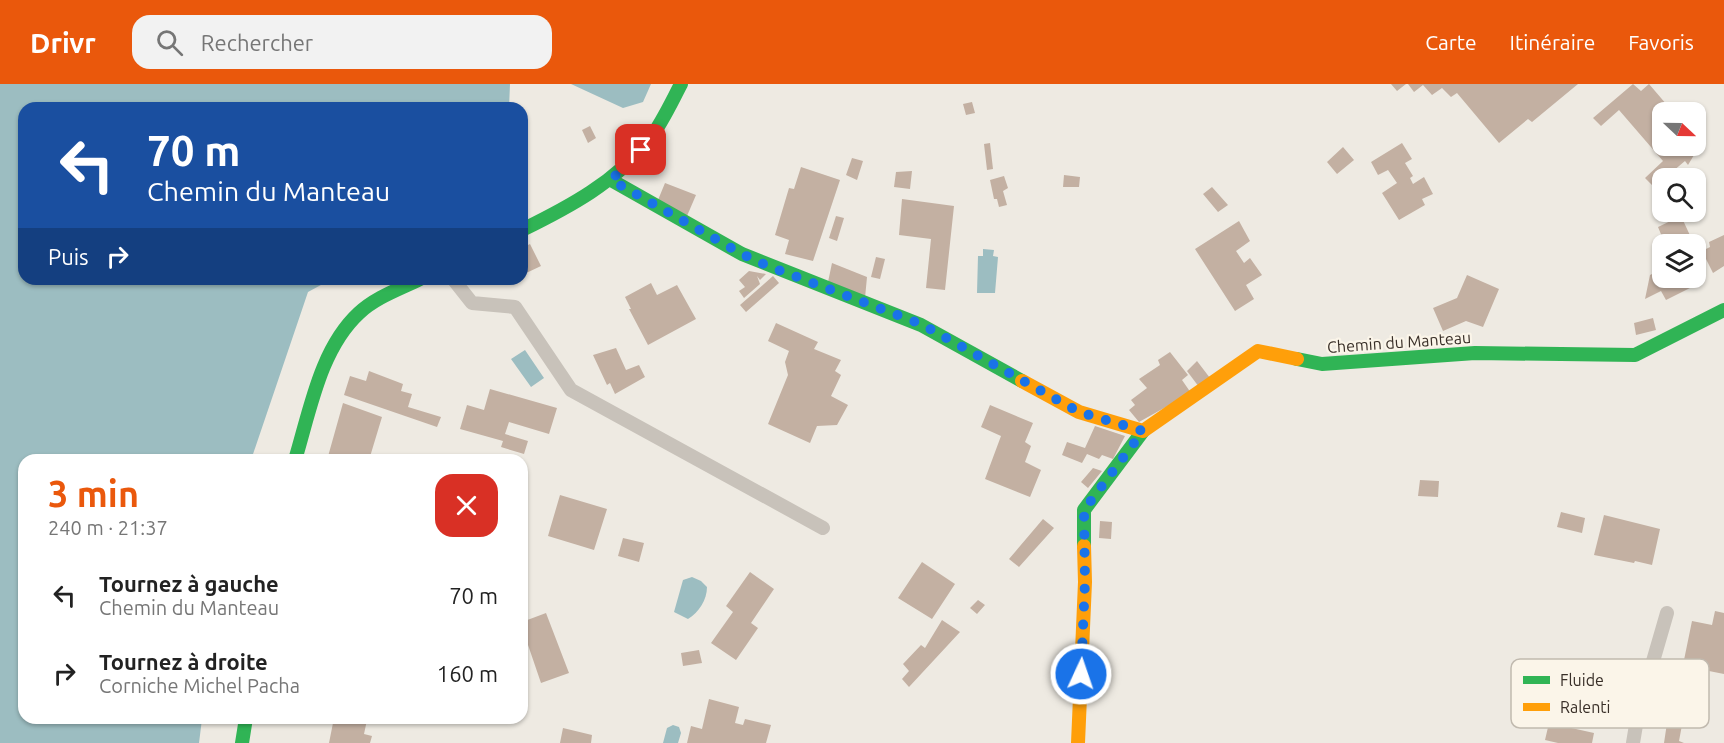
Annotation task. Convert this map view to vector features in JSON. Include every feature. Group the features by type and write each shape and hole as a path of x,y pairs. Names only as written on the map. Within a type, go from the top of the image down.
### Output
{"street":[{"path":"528,227 587,197 611,180 653,135 681,84"},
{"path":"611,180 742,254 921,324 1079,412 1143,431"},
{"path":"297,454 338,339 358,313 408,285"},
{"name":"Chemin du Manteau","path":"1078,743 1085,582 1084,510 1143,431 1258,351 1322,364 1475,353 1635,355 1724,310"},
{"path":"242,743 245,724"}],"lane":[{"path":"458,285 472,303 515,307 572,390 823,528"},
{"path":"1654,659 1667,613"},
{"path":"1633,743 1635,728"}],"water":[{"path":"0,84 510,84 509,102 18,102 18,285 321,285 308,292 253,454 18,454 18,724 201,724 199,743 0,743"},
{"path":"571,84 651,84 643,102 623,108"},
{"path":"983,249 994,250 993,256 998,257 995,293 977,293 978,256 983,256"},
{"path":"525,350 544,378 531,387 511,359"},
{"path":"692,577 707,587 707,592 702,605 688,619 674,612 683,580"},
{"path":"673,725 679,727 681,733 678,743 663,743 667,728"}],"building":[{"path":"1391,84 1406,84 1397,91"},
{"path":"1408,84 1578,84 1532,122 1528,119 1499,143 1457,93 1451,97 1442,88 1432,95 1423,85 1414,92"},
{"path":"1633,84 1641,91 1649,84 1664,102 1652,102 1652,148 1619,110 1601,126 1593,118"},
{"path":"972,102 975,113 966,115 963,104"},
{"path":"590,126 596,138 588,143 582,130"},
{"path":"990,143 993,169 987,170 984,144"},
{"path":"1402,143 1412,159 1405,163 1413,176 1410,178 1413,184 1424,177 1433,194 1422,199 1425,205 1399,220 1382,193 1397,183 1388,170 1378,175 1371,162"},
{"path":"1343,147 1354,160 1337,174 1327,162"},
{"path":"1659,156 1693,156 1688,165 1685,161 1677,168 1656,168 1663,161"},
{"path":"852,158 863,161 857,180 846,175"},
{"path":"801,167 840,180 813,261 785,254 789,240 775,235 789,188 794,189"},
{"path":"912,171 910,189 894,187 896,172"},
{"path":"1652,171 1652,185 1645,178"},
{"path":"1064,175 1080,177 1079,187 1063,187"},
{"path":"1004,176 1008,188 1003,191 1007,205 999,207 997,199 994,199 990,180"},
{"path":"665,183 696,195 687,216 658,200"},
{"path":"1212,187 1228,205 1218,212 1203,194"},
{"path":"902,199 954,206 945,290 926,288 931,239 899,235"},
{"path":"836,216 844,218 837,241 829,238"},
{"path":"1239,221 1250,241 1236,251 1244,263 1250,258 1262,275 1246,285 1254,299 1235,311 1195,249"},
{"path":"1668,222 1684,222 1689,234 1661,234 1658,227"},
{"path":"1724,235 1724,266 1713,273 1706,259 1706,249 1710,247 1709,242"},
{"path":"530,244 541,266 528,272 528,245"},
{"path":"876,257 885,259 880,279 871,277"},
{"path":"832,263 867,277 865,298 828,282"},
{"path":"749,271 766,274 760,280 757,276 760,284 744,298 739,291 745,287 739,280"},
{"path":"1652,274 1652,288 1690,288 1666,300 1661,291 1645,299"},
{"path":"1467,275 1499,289 1483,327 1466,321 1443,331 1433,308 1457,298"},
{"path":"773,276 779,283 746,312 740,305"},
{"path":"651,283 657,295 677,285 696,319 648,345 625,297"},
{"path":"1653,318 1656,330 1636,335 1634,323"},
{"path":"776,323 818,342 814,349 841,360 835,371 841,375 831,396 848,405 837,425 817,426 810,443 768,424 788,375 785,362 789,351 768,341"},
{"path":"616,348 626,370 639,365 645,377 615,394 610,383 607,385 593,355"},
{"path":"1170,352 1188,375 1182,380 1191,393 1139,422 1129,410 1135,405 1131,400 1147,388 1139,379 1160,365 1158,360"},
{"path":"1197,361 1210,378 1199,387 1187,371"},
{"path":"369,371 403,384 401,391 412,394 408,407 441,417 437,427 344,395 350,376 366,381"},
{"path":"490,389 557,408 549,434 509,422 505,434 528,441 524,454 501,447 503,441 460,429 467,405 484,410"},
{"path":"343,403 382,417 371,454 329,454"},
{"path":"990,405 1033,423 1025,442 1031,446 1025,462 1041,470 1030,497 985,479 1001,436 981,427"},
{"path":"1095,426 1125,436 1113,459 1102,455 1099,459 1087,454 1082,463 1062,455 1067,442 1085,448"},
{"path":"1093,468 1102,471 1088,488 1081,482"},
{"path":"1420,480 1439,481 1438,497 1418,496"},
{"path":"560,495 607,509 594,550 548,536"},
{"path":"1561,512 1585,518 1582,533 1557,527"},
{"path":"1604,515 1660,529 1652,565 1594,555"},
{"path":"1043,519 1054,528 1019,567 1009,559"},
{"path":"1100,521 1112,522 1111,539 1099,538"},
{"path":"623,538 644,543 639,562 618,556"},
{"path":"922,562 955,584 932,619 898,598"},
{"path":"750,572 774,589 751,623 758,628 736,660 711,643 733,612 726,606"},
{"path":"978,600 985,605 977,614 970,608"},
{"path":"1715,611 1724,613 1724,674 1709,671 1709,659 1684,659 1692,621 1712,625"},
{"path":"546,613 569,673 541,683 528,645 528,620"},
{"path":"942,620 960,632 909,687 902,679 909,671 903,664 921,645 925,648"},
{"path":"699,650 702,663 683,666 681,653"},
{"path":"709,699 739,707 735,723 743,725 745,719 771,725 766,743 687,743 691,726 702,729"},
{"path":"333,724 366,724 364,734 372,736 370,743 329,743"},
{"path":"563,728 592,735 591,743 560,743"},
{"path":"1548,728 1572,728 1594,733 1592,743 1558,743 1545,740"},
{"path":"1666,728 1681,728 1679,741 1684,743 1664,743"}],"traffic: fast":[{"path":"528,227 591,192 622,169 654,133 681,84"},
{"path":"611,180 742,254 921,325 1022,381"},
{"path":"297,454 318,382 335,344 359,313 373,302 407,285"},
{"path":"1297,359 1322,364 1475,353 1635,355 1724,310"},
{"path":"1084,546 1084,510 1143,431"},
{"path":"242,743 245,724"}],"traffic: slow":[{"path":"1022,381 1079,412 1143,431 1258,351 1297,359"},
{"path":"1078,743 1085,582 1084,546"}],"route":[{"path":"641,150 611,180 742,254 921,324 1079,412 1143,431 1084,510 1085,582 1081,674"}]}
